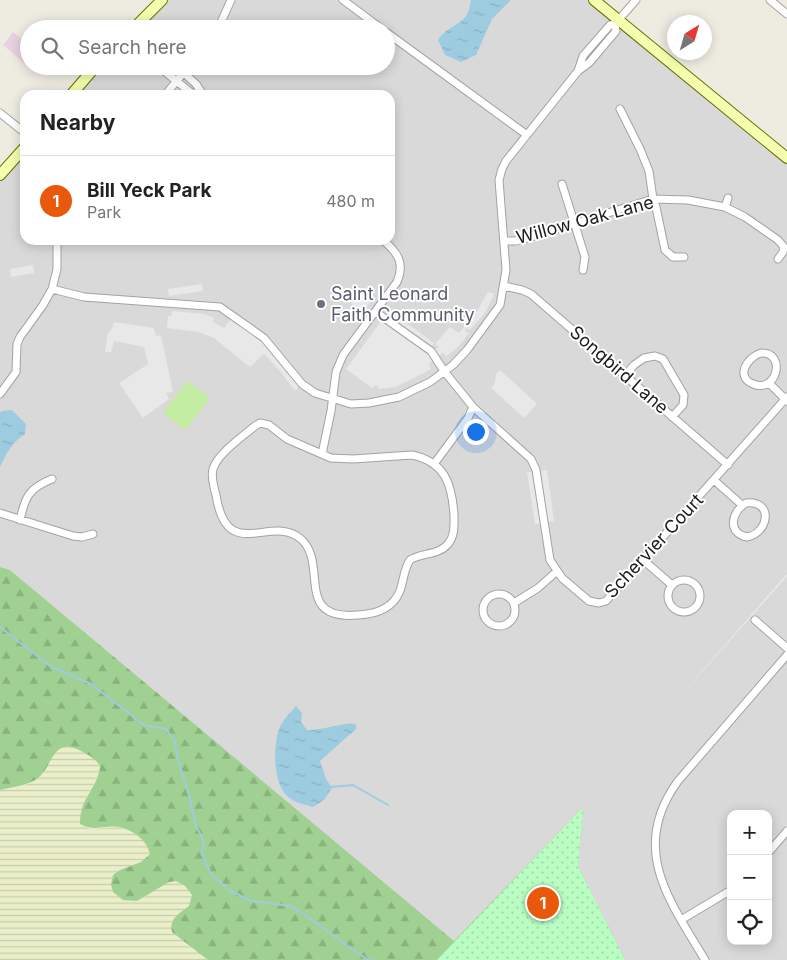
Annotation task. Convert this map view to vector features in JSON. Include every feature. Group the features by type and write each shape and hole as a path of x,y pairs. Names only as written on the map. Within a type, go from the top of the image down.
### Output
{"street":[{"path":"140,20 154,0"},
{"path":"142,20 162,0"},
{"path":"222,20 231,0"},
{"path":"342,0 370,20"},
{"path":"594,0 616,22 787,158"},
{"path":"52,289 84,297 220,307 264,338 302,384 315,393 351,404 369,403 399,397 430,382 467,350 491,320 500,305 506,270 499,180 506,161 578,71 589,63 616,31 616,22 636,0"},
{"path":"770,0 787,14"},
{"path":"395,39 527,135"},
{"path":"74,90 88,75"},
{"path":"169,75 188,90"},
{"path":"169,90 182,75"},
{"path":"186,75 200,90"},
{"path":"620,109 649,171 664,250 673,257 684,257"},
{"path":"0,113 20,129"},
{"path":"0,175 20,152"},
{"path":"562,184 585,257 583,270"},
{"path":"725,207 728,198"},
{"name":"Willow Oak Lane","path":"504,241 528,238 653,199 688,200 725,207 745,217 778,240 784,247 778,259"},
{"path":"0,394 16,372 17,344 20,337 52,289 57,269 57,245"},
{"path":"322,454 331,411 336,372 343,355 376,312 397,282 400,274 398,254 388,245"},
{"name":"Songbird Lane","path":"504,286 531,294 728,465"},
{"name":"Schervier Court","path":"376,312 431,351 444,371 473,407 526,453 535,465 550,560 556,572 590,601 599,603 606,601 786,399"},
{"path":"765,352 776,363 777,372 769,383 761,386 756,385 751,383 745,376 746,364 756,354 765,352"},
{"path":"625,376 634,365 644,358 656,356 663,359 684,396 683,405 672,417"},
{"path":"769,383 786,399"},
{"path":"434,464 468,418 473,407"},
{"path":"260,423 269,425 287,439 322,454 340,459 412,455 434,464 449,484 453,502 454,531 449,543 439,551 414,557 410,560 400,591 393,602 386,608 372,614 344,616 331,612 324,607 315,590 311,555 305,543 299,538 288,532 244,534 233,530 219,514 213,470 216,462 226,450 260,423"},
{"path":"20,520 29,493 40,484 52,479"},
{"path":"714,480 742,505"},
{"path":"756,503 764,509 765,513 766,518 763,525 750,537 737,533 732,525 734,517 742,505 756,503"},
{"path":"0,513 73,536 82,537 93,534"},
{"path":"642,559 672,585"},
{"path":"514,603 538,588 556,572"},
{"path":"681,580 686,580 698,586 701,600 690,613 681,613 670,605 668,597 672,585 681,580"},
{"path":"503,594 514,603 515,612 512,621 500,627 490,625 482,609 490,597 503,594"},
{"path":"755,620 787,648"},
{"path":"705,960 663,886 656,863 656,836 663,806 678,781 787,655"},
{"path":"772,848 787,831"},
{"path":"681,920 727,892"}],"shaded area":[{"path":"162,0 594,0 787,158 787,574 667,711 787,576 787,960 625,960 578,866 583,808 453,942 10,570 0,567 0,175 20,153 20,245 395,245 395,90 75,90 88,75 395,75 395,20 142,20"},
{"path":"13,32 20,38 20,60 3,45"},
{"path":"33,265 34,273 11,277 10,269"},
{"path":"202,284 203,291 169,296 168,289"},
{"path":"357,286 373,298 363,312 347,300"},
{"path":"488,292 494,294 485,313 470,330 466,328 465,331 469,333 458,347 447,356 442,353 429,364 431,369 395,387 379,389 376,385 372,388 346,369 389,310 434,343 431,348 436,349 439,347 435,344 450,327 459,333 477,311"},
{"path":"172,311 204,314 214,318 213,322 224,328 232,318 269,348 299,386 295,391 264,354 250,367 214,338 199,332 167,328 168,316 171,316"},
{"path":"114,322 154,328 156,336 161,335 173,392 166,393 169,399 143,418 119,383 148,364 144,347 114,341 111,352 105,352 108,333 113,327"},
{"path":"500,370 537,404 524,418 491,388 495,383 496,374"},
{"path":"547,470 554,521 535,524 527,472"}],"green space":[{"path":"187,381 210,398 185,430 163,413"},
{"path":"0,567 10,570 454,941 583,807 578,866 625,960 208,960 172,932 173,920 189,906 192,895 185,886 176,881 169,882 137,901 123,900 113,892 111,884 113,875 120,870 141,862 150,854 143,840 129,831 119,827 90,828 80,824 83,806 99,774 100,766 93,758 79,750 63,747 58,750 37,779 24,785 0,790"},
{"path":"71,746 94,757 100,766 99,775 84,801 89,829 118,827 135,833 148,844 150,854 141,862 120,870 137,901 169,882 175,881 185,886 192,895 189,906 173,919 172,932 208,960 0,960 0,790 29,784 39,778 55,753 63,747"},
{"path":"583,807 578,866 625,960 437,960"}],"water":[{"path":"471,0 511,0 492,19 476,55 461,62 445,55 438,40 441,35 466,16"},
{"path":"12,410 26,424 25,434 10,448 0,467 0,413"},
{"path":"296,706 302,713 301,722 307,730 356,724 356,729 320,761 326,779 332,788 324,800 313,807 296,802 285,794 276,768 275,749 279,728"}],"waterway":[{"path":"0,627 50,666 91,684 144,725 166,729 175,741 178,760 196,826 204,841 202,854 211,874 229,890 251,901 291,906 368,960 373,960"},
{"path":"331,787 353,785 388,805"}],"place":[{"name":"Saint Leonard Faith Community","path":"321,304"},
{"name":"Bill Yeck Park","path":"543,903"}]}
